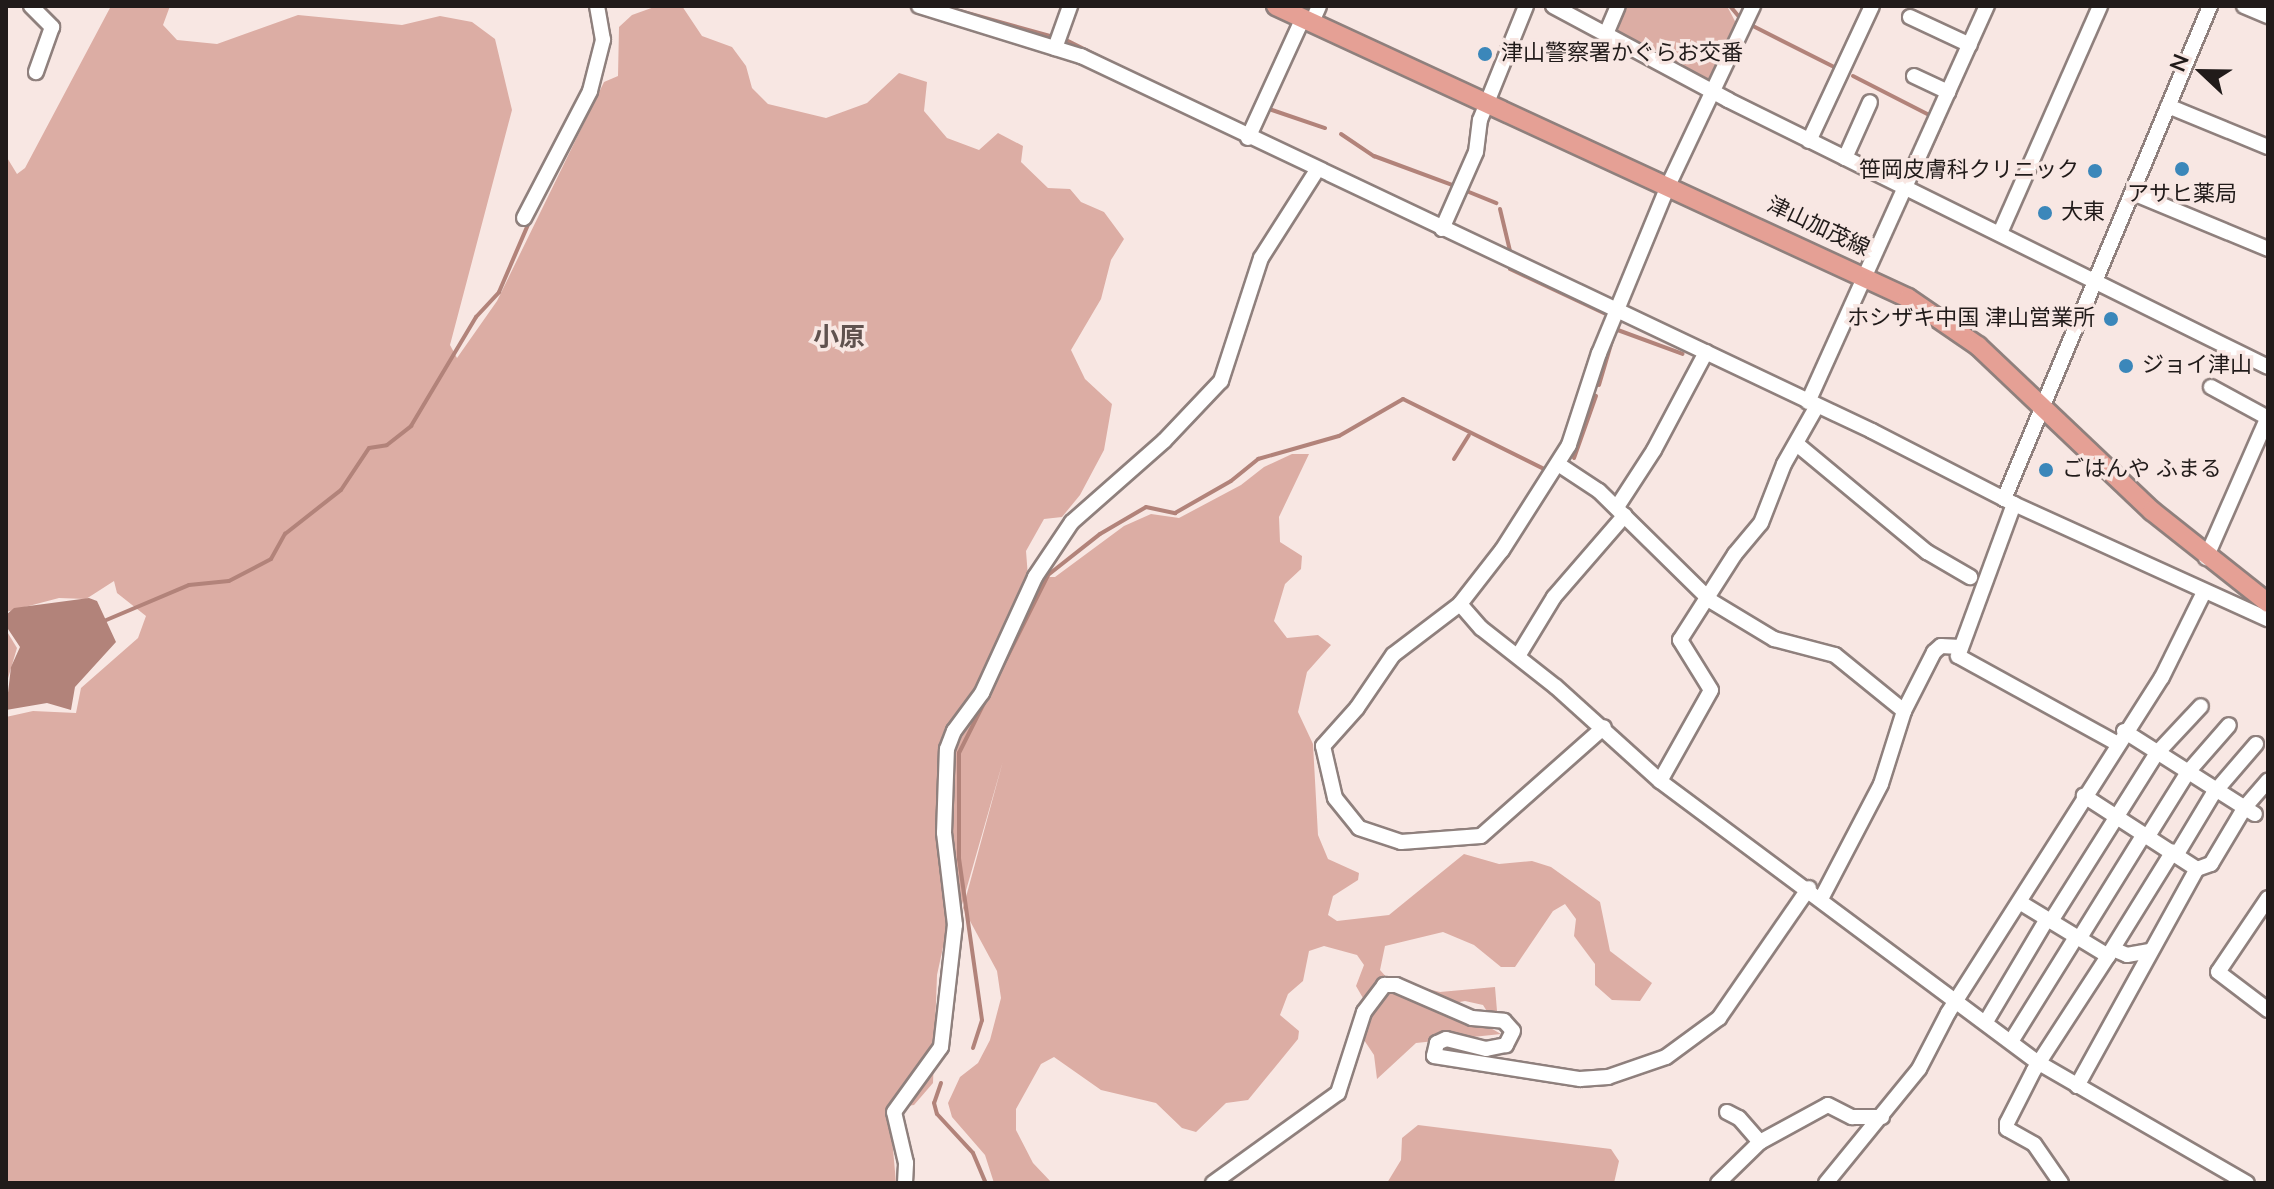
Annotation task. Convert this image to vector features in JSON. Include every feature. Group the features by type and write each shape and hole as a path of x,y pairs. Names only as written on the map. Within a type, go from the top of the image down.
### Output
{"main road":[{"name":"津山加茂線","path":"1276,6 1311,15 1487,103 1867,276 1978,346 2206,558 2268,603"}],"street":[{"path":"31,6 52,27 36,72"},
{"path":"524,218 590,91 603,40 597,6"},
{"path":"919,6 1055,48 1706,352 2009,501 2268,619"},
{"path":"1055,48 1070,6"},
{"path":"1442,229 1476,152 1487,103 1526,6"},
{"path":"1553,6 1713,93 2268,367"},
{"path":"1606,34 1618,6"},
{"path":"1604,727 1481,836 1401,842 1359,828 1335,798 1323,746 1357,708 1393,655 1441,613 1460,604 1558,464 1668,186 1753,6"},
{"path":"1809,141 1872,6"},
{"path":"1660,781 1711,690 1680,640 1707,596 1761,523 1784,464 1798,445 1867,276 1987,6"},
{"path":"2000,233 2100,6"},
{"path":"2210,6 2044,407 1960,647 1963,663 2157,753 2250,810"},
{"path":"2244,6 2268,16"},
{"path":"1248,138 1311,15"},
{"path":"1910,17 1970,45"},
{"path":"1914,76 1949,92"},
{"path":"1845,158 1870,102"},
{"path":"2168,106 2268,147"},
{"path":"905,1183 906,1163 894,1112 941,1047 955,925 944,833 945,769 954,731 982,693 1028,591 1072,522 1164,441 1221,381 1261,258 1317,170"},
{"path":"2133,193 2268,249"},
{"path":"1518,656 1568,579 1621,511 1706,352"},
{"path":"2206,558 2268,418 2211,387"},
{"path":"1798,445 1927,552 1970,577"},
{"path":"1558,464 1621,511 1707,596 1774,639 1835,655 1904,711"},
{"path":"1826,1183 1919,1069 2120,737 2173,657 2204,592"},
{"path":"1460,604 1604,727 1660,781 1822,897 1987,1020 2039,1063 2230,1178 2247,1183"},
{"path":"1822,897 1881,784 1904,711 1934,652 1941,646 1960,647"},
{"path":"1987,1020 2157,753 2201,706"},
{"path":"2012,1040 2188,772 2229,725"},
{"path":"2061,1183 2034,1144 2007,1129 2039,1063 2175,852 2217,789 2256,744"},
{"path":"2077,1086 2197,869 2211,864 2268,781"},
{"path":"2084,796 2197,869"},
{"path":"1213,1183 1338,1093 1364,1012 1384,985 1396,985 1472,1018 1504,1021 1513,1031 1506,1045 1486,1049 1446,1039 1437,1043 1434,1056 1565,1077 1608,1077 1666,1057 1719,1018 1809,888"},
{"path":"2268,898 2218,972 2268,1010"},
{"path":"2021,903 2078,938 2110,953 2127,955 2150,951"},
{"path":"2254,919 2268,929"},
{"path":"1718,1183 1760,1142 1828,1105 1852,1117 1882,1117"},
{"path":"1727,1112 1739,1118 1760,1142"}],"shaded area":[{"path":"111,6 170,6 163,25 177,40 217,44 298,15 402,25 440,16 472,22 495,39 512,110 450,345 457,358 497,301 604,82 618,76 619,27 632,15 657,6 682,6 702,36 732,47 746,66 752,88 768,104 826,118 867,103 899,73 927,82 924,111 947,138 979,150 998,133 1023,146 1021,162 1048,188 1070,189 1081,202 1104,212 1124,239 1111,260 1101,299 1071,350 1085,379 1112,404 1104,450 1080,495 1062,517 1044,519 1026,551 1028,577 1055,577 1124,526 1151,514 1179,518 1241,485 1264,467 1292,454 1309,454 1279,517 1280,542 1302,556 1301,569 1285,584 1274,621 1287,638 1318,635 1331,645 1307,672 1298,712 1313,744 1318,835 1328,859 1359,873 1358,880 1333,896 1328,915 1337,921 1389,915 1464,854 1499,864 1532,861 1551,867 1600,902 1610,951 1652,983 1640,1001 1612,1000 1595,985 1595,964 1574,936 1576,919 1565,904 1553,911 1515,967 1501,967 1474,945 1443,932 1385,946 1380,970 1388,979 1440,992 1495,987 1497,1011 1488,1013 1483,1005 1465,1001 1449,1004 1501,1034 1416,1043 1377,1079 1374,1055 1362,1037 1367,1005 1356,986 1364,965 1357,955 1324,946 1309,951 1303,981 1288,994 1280,1015 1299,1031 1298,1039 1248,1100 1226,1103 1196,1132 1182,1128 1156,1103 1101,1090 1054,1057 1041,1064 1016,1109 1016,1130 1033,1163 1052,1183 994,1183 985,1155 952,1117 948,1103 960,1077 978,1063 990,1040 1001,998 997,971 963,908 1003,761 961,908 951,913 945,938 937,975 933,1083 914,1105 893,1108 890,1115 896,1183 6,1183 6,717 33,711 76,713 81,688 138,638 146,616 117,593 114,581 86,599 59,598 6,612 6,156 17,174 25,168"},
{"path":"1624,6 1727,6 1737,25 1706,83 1617,34"},
{"path":"89,598 97,601 116,642 75,687 71,710 47,703 6,710 11,667 20,647 6,626 6,615 14,608"},
{"path":"6,630 17,648 6,685"},
{"path":"1418,1125 1611,1149 1619,1161 1614,1183 1387,1183 1401,1160 1402,1138"}],"waterway":[{"path":"1730,6 1741,19"},
{"path":"960,11 1054,37"},
{"path":"1751,25 1838,69"},
{"path":"1066,40 1118,66"},
{"path":"1853,76 1933,117"},
{"path":"1272,110 1325,128"},
{"path":"1915,183 1943,121"},
{"path":"1341,134 1374,156 1455,186"},
{"path":"1464,190 1496,203"},
{"path":"1500,209 1510,251"},
{"path":"104,621 189,585 229,581 271,559 285,534 341,490 369,448 387,445 411,426 476,317 499,292 530,220"},
{"path":"1510,269 1604,313"},
{"path":"2103,293 2230,355"},
{"path":"1615,329 1683,354"},
{"path":"1599,385 1614,334"},
{"path":"1574,458 1596,396"},
{"path":"973,1048 982,1020 959,859 959,753 1048,575 1100,534 1146,507 1175,513 1231,481 1258,459 1339,436 1403,399 1546,470"},
{"path":"1454,459 1469,435"},
{"path":"941,1083 934,1103 937,1114 973,1153 986,1183"}],"place":[{"name":"津山警察署かぐらお交番","path":"1485,54"},
{"name":"アサヒ薬局","path":"2182,169"},
{"name":"笹岡皮膚科クリニック","path":"2095,171"},
{"name":"大東","path":"2045,213"},
{"name":"ホシザキ中国 津山営業所","path":"2111,319"},
{"name":"ジョイ津山","path":"2126,366"},
{"name":"ごはんや ふまる","path":"2046,470"}],"district":[{"name":"小原","path":"839,338"}]}
